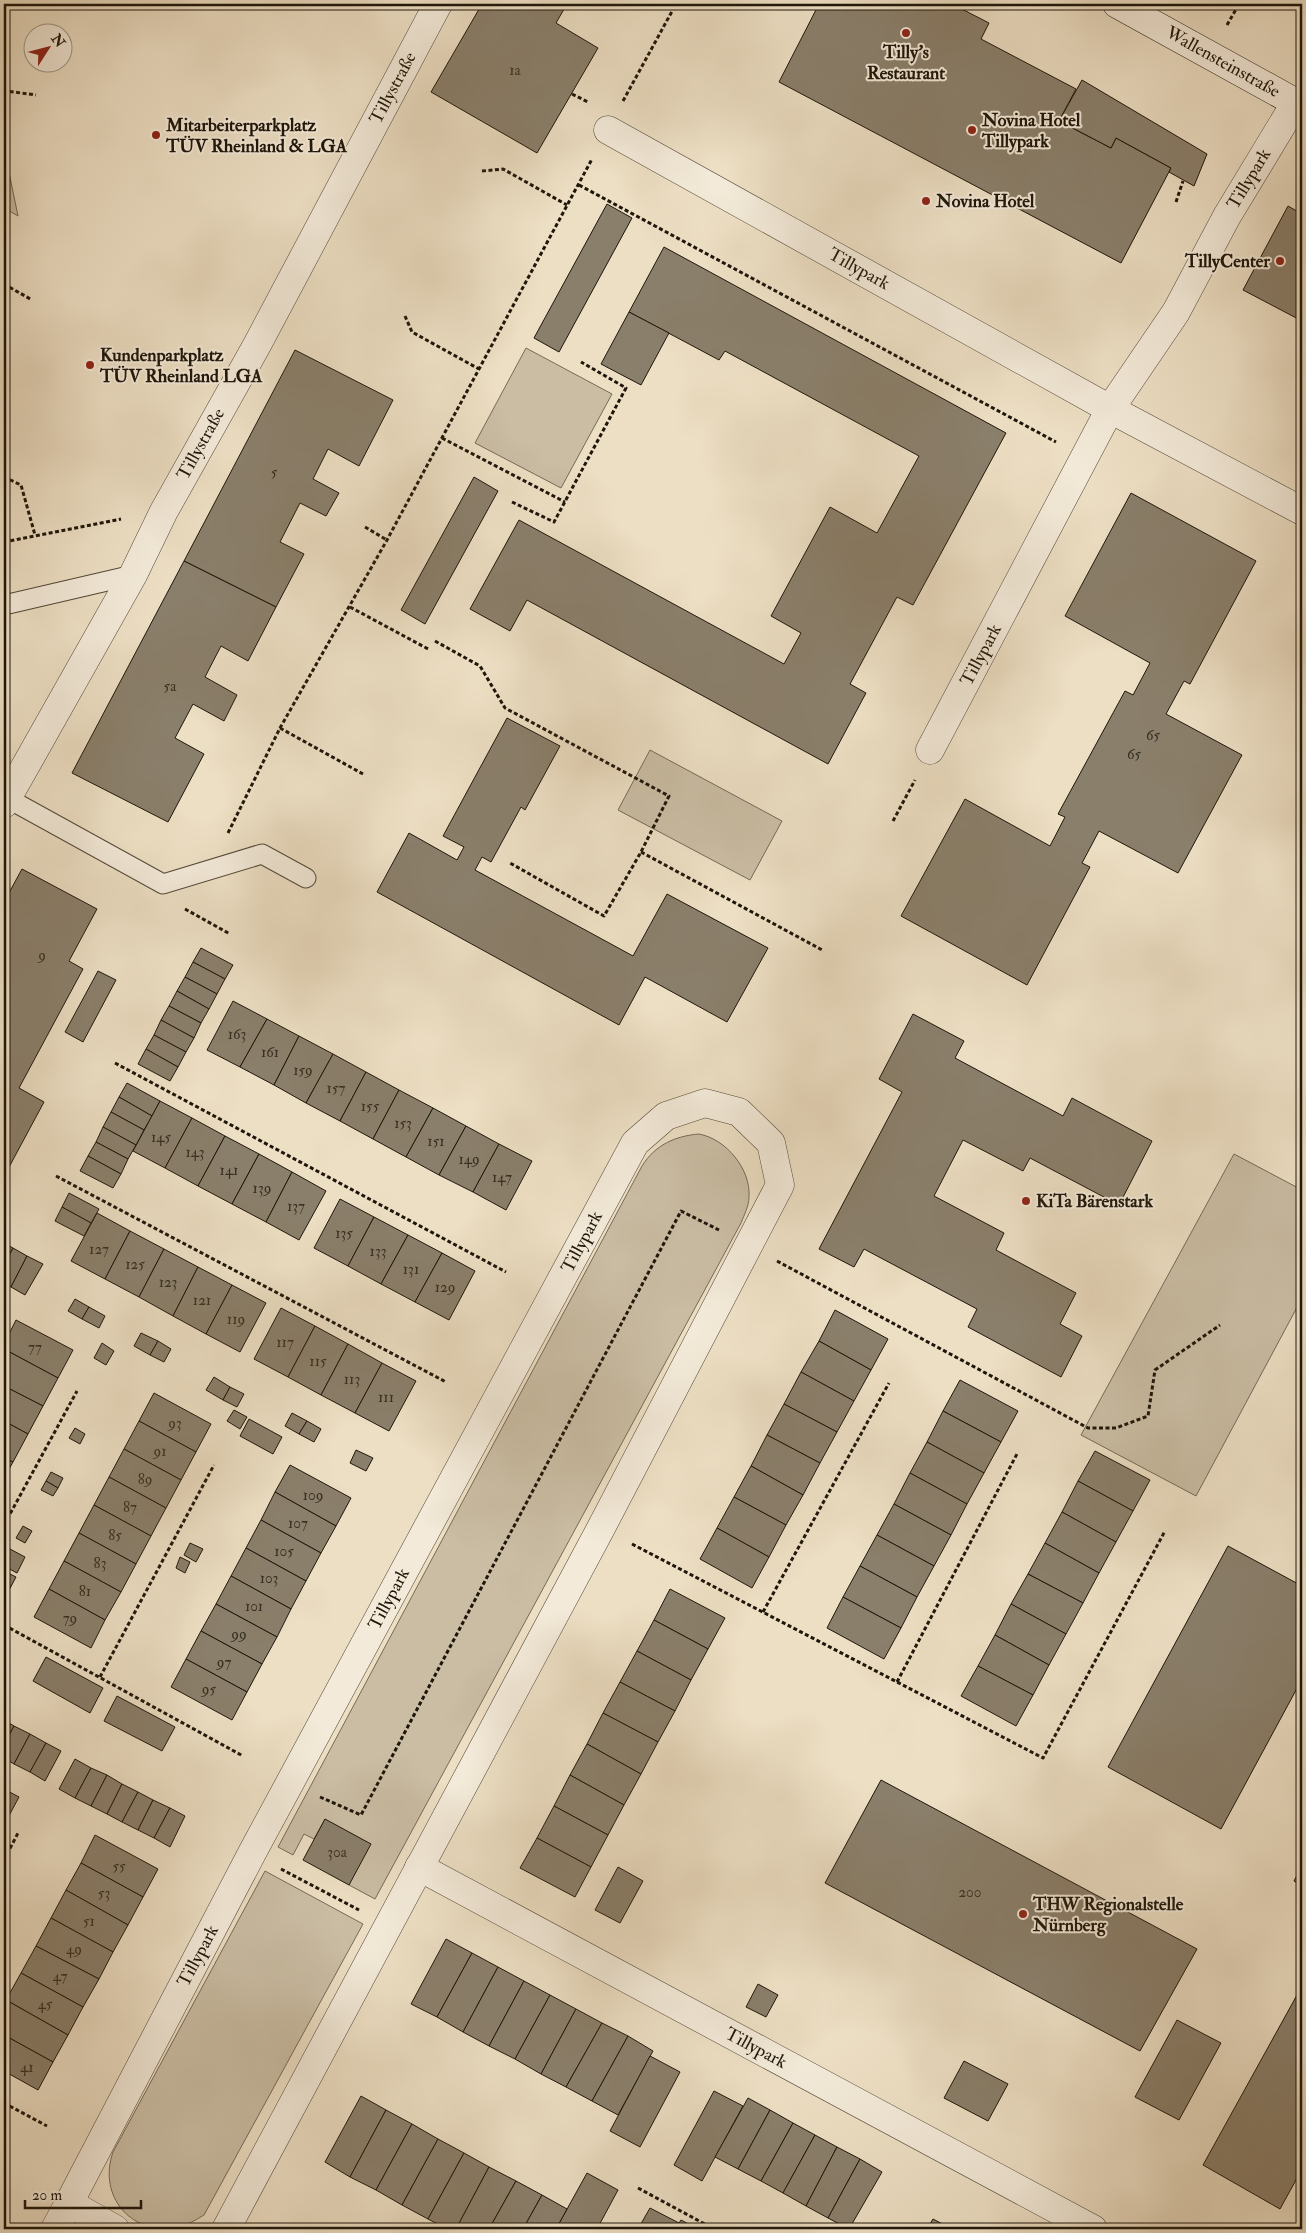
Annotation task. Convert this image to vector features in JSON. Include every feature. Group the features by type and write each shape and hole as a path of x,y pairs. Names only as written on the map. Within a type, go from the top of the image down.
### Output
{"street":[{"name":"Tillystraße","path":"5,801 133,576 164,511 257,344 438,4"},
{"name":"Wallensteinstraße","path":"1117,4 1299,104"},
{"name":"Tillypark","path":"930,750 1110,408 1176,312 1227,216 1299,104"},
{"name":"Tillypark","path":"608,130 1110,408 1302,511"},
{"name":"Tillypark","path":"55,2229 252,1853 635,1144 666,1116 705,1102 739,1112 771,1143 780,1185 601,1528 226,2229"},
{"name":"Tillypark","path":"419,1867 1093,2229"},
{"path":"69,2203 115,2229"}],"lane":[{"path":"4,605 133,576"},
{"path":"5,801 163,884 262,854 306,878"}],"path":[{"path":"210,870 280,728 387,540 676,4"},
{"path":"4,93 6,91 36,95"},
{"path":"482,172 502,169 567,205"},
{"path":"1176,202 1183,180"},
{"path":"578,185 1085,457"},
{"path":"4,220 8,237 4,246"},
{"path":"4,284 32,300"},
{"path":"405,316 412,332 479,369"},
{"path":"512,502 554,522 626,388 581,362"},
{"path":"442,438 565,502"},
{"path":"4,477 21,485 35,535"},
{"path":"4,542 164,511"},
{"path":"365,527 387,540"},
{"path":"350,607 430,650"},
{"path":"435,642 480,666 504,708 669,796 641,852 604,916 510,863"},
{"path":"280,728 363,774"},
{"path":"893,821 930,750"},
{"path":"641,852 824,951"},
{"path":"185,910 230,934"},
{"path":"116,1063 506,1272"},
{"path":"56,1176 446,1382"},
{"path":"289,1784 361,1815 682,1211 749,1245 1088,1428 1116,1428 1148,1416 1156,1370 1220,1325"},
{"path":"763,1612 888,1382"},
{"path":"4,1525 77,1391"},
{"path":"897,1682 1018,1452"},
{"path":"100,1677 214,1465"},
{"path":"638,1547 1043,1758 1165,1531"},
{"path":"4,1625 244,1756"},
{"path":"4,1860 18,1833"},
{"path":"252,1853 388,1925"},
{"path":"4,2103 46,2126"},
{"path":"638,2188 714,2229"}],"shaded area":[{"path":"4,148 18,216 4,208"},
{"path":"526,348 612,394 561,488 475,443"},
{"path":"650,750 782,821 750,880 618,810"},
{"path":"699,1134 709,1137 727,1149 735,1157 746,1176 749,1186 749,1197 741,1223 375,1899 349,1885 325,1819 314,1839 304,1834 293,1855 278,1847 642,1166 653,1152 666,1143 674,1139"},
{"path":"1234,1154 1302,1190 1302,1298 1196,1496 1081,1435"},
{"path":"265,1871 363,1924 204,2215 178,2228 153,2228 128,2216 119,2206 113,2194 110,2181 113,2152"}],"building":[{"path":"482,4 567,4 556,23 598,48 537,153 431,92"},
{"name":"Novina Hotel Tillypark","path":"819,4 952,4 989,23 981,39 1076,89 1059,121 1111,148 1116,138 1171,168 1121,263 779,82"},
{"path":"1082,80 1207,154 1194,186 1169,172 1171,168 1116,138 1111,148 1059,121"},
{"path":"607,204 632,218 559,352 534,338"},
{"name":"TillyCenter","path":"1288,206 1302,214 1302,321 1243,290"},
{"path":"664,247 1006,433 913,605 897,597 850,684 866,693 828,764 527,600 510,631 470,609 519,520 784,664 801,633 771,616 830,507 877,533 919,456 725,351 719,360 629,312"},
{"path":"629,312 669,333 641,385 601,364"},
{"path":"295,350 393,400 359,466 328,449 313,479 339,493 326,516 300,503 280,542 304,554 276,607 184,561"},
{"path":"474,477 498,491 425,624 401,610"},
{"path":"1131,493 1256,561 1190,684 1184,681 1166,714 1242,755 1178,873 1099,831 1082,863 1090,867 1027,985 901,916 965,799 1050,846 1065,817 1058,814 1125,691 1133,695 1150,663 1065,616"},
{"path":"184,561 276,607 248,661 221,646 205,677 237,695 224,721 193,704 175,738 204,754 168,822 72,773"},
{"path":"507,718 560,746 525,810 521,807 491,862 482,857 475,870 633,956 667,894 768,948 727,1022 645,977 619,1025 377,892 409,833 457,860 464,847 443,836"},
{"path":"22,869 97,909 69,961 83,969 19,1088 44,1102 8,1169 4,1166 6,945 4,902"},
{"path":"201,948 233,965 225,979 193,962"},
{"path":"193,962 225,979 217,994 185,977"},
{"path":"98,971 116,980 83,1042 65,1032"},
{"path":"185,977 217,994 209,1009 177,991"},
{"path":"177,991 209,1009 201,1023 169,1006"},
{"path":"233,1001 267,1019 240,1067 207,1050"},
{"path":"169,1006 201,1023 194,1038 161,1020"},
{"path":"913,1014 964,1041 955,1058 1063,1116 1072,1098 1152,1141 1119,1205 1030,1158 1023,1171 963,1140 934,1196 1004,1233 996,1250 1076,1293 1060,1324 1082,1336 1061,1377 968,1327 977,1309 864,1249 854,1267 819,1249 902,1092 879,1079"},
{"path":"267,1019 299,1036 274,1085 240,1067"},
{"path":"161,1020 194,1038 186,1052 154,1035"},
{"path":"154,1035 186,1052 178,1067 146,1049"},
{"path":"299,1036 333,1054 306,1103 274,1085"},
{"path":"146,1049 178,1067 170,1081 138,1064"},
{"path":"333,1054 366,1072 340,1121 306,1103"},
{"path":"366,1072 399,1090 373,1139 340,1121"},
{"path":"127,1083 160,1101 152,1116 119,1097"},
{"path":"399,1090 433,1108 406,1157 373,1139"},
{"path":"119,1097 152,1116 144,1130 111,1112"},
{"path":"160,1101 192,1118 165,1168 133,1151"},
{"path":"433,1108 466,1126 439,1175 406,1157"},
{"path":"111,1112 144,1130 136,1145 103,1127"},
{"path":"192,1118 225,1136 198,1186 165,1168"},
{"path":"466,1126 499,1144 473,1192 439,1175"},
{"path":"103,1127 136,1145 128,1159 96,1142"},
{"path":"225,1136 259,1154 232,1204 198,1186"},
{"path":"96,1142 128,1159 121,1174 88,1156"},
{"path":"499,1144 532,1161 506,1210 473,1192"},
{"path":"259,1154 292,1172 266,1222 232,1204"},
{"path":"88,1156 121,1174 113,1188 80,1171"},
{"path":"292,1172 326,1191 299,1240 266,1222"},
{"path":"69,1193 99,1209 91,1223 62,1207"},
{"path":"340,1199 374,1217 348,1266 314,1248"},
{"path":"62,1207 91,1223 84,1236 55,1221"},
{"path":"97,1213 130,1231 105,1279 71,1261"},
{"path":"374,1217 408,1235 381,1284 348,1266"},
{"path":"130,1231 164,1249 139,1297 105,1279"},
{"path":"408,1235 442,1253 415,1302 381,1284"},
{"path":"4,1243 13,1248 4,1265"},
{"path":"13,1248 27,1256 11,1287 4,1283 4,1265"},
{"path":"164,1249 198,1267 173,1316 139,1297"},
{"path":"442,1253 475,1271 449,1320 415,1302"},
{"path":"27,1256 43,1264 25,1295 11,1287"},
{"path":"198,1267 232,1285 206,1334 173,1316"},
{"path":"232,1285 266,1303 240,1352 206,1334"},
{"path":"75,1299 89,1307 82,1319 68,1311"},
{"path":"89,1307 105,1316 99,1328 82,1319"},
{"path":"281,1308 315,1326 288,1377 254,1359"},
{"path":"835,1310 888,1339 871,1370 819,1341"},
{"path":"16,1320 73,1350 58,1378 4,1349 4,1344"},
{"path":"315,1326 348,1344 321,1395 288,1377"},
{"path":"141,1333 158,1341 150,1355 134,1346"},
{"path":"158,1341 171,1349 164,1362 150,1355"},
{"path":"819,1341 871,1370 854,1401 801,1372"},
{"path":"102,1343 114,1351 106,1365 94,1358"},
{"path":"348,1344 382,1363 355,1413 321,1395"},
{"path":"4,1349 58,1378 43,1406 4,1386"},
{"path":"382,1363 416,1381 389,1431 355,1413"},
{"path":"801,1372 854,1401 837,1432 784,1404"},
{"path":"214,1377 230,1387 223,1400 206,1390"},
{"path":"960,1380 1018,1411 1001,1442 943,1411"},
{"path":"4,1386 43,1406 28,1434 4,1421"},
{"path":"230,1387 244,1394 237,1407 223,1400"},
{"path":"154,1393 211,1424 196,1452 139,1421"},
{"path":"784,1404 837,1432 820,1463 767,1435"},
{"path":"234,1410 247,1417 240,1429 227,1421"},
{"path":"943,1411 1001,1442 984,1473 927,1442"},
{"path":"292,1413 307,1421 299,1434 285,1426"},
{"path":"249,1419 282,1437 273,1454 240,1436"},
{"path":"4,1421 28,1434 13,1462 4,1458"},
{"path":"139,1421 196,1452 181,1480 124,1449"},
{"path":"307,1421 321,1429 314,1442 299,1434"},
{"path":"75,1428 85,1434 80,1444 69,1438"},
{"path":"767,1435 820,1463 803,1495 751,1466"},
{"path":"927,1442 984,1473 967,1504 910,1473"},
{"path":"124,1449 181,1480 166,1508 109,1477"},
{"path":"356,1450 373,1458 366,1471 350,1463"},
{"path":"1095,1451 1150,1480 1133,1511 1078,1481"},
{"path":"4,1458 13,1462 4,1478"},
{"path":"290,1465 351,1498 336,1526 275,1492"},
{"path":"751,1466 803,1495 786,1525 734,1497"},
{"path":"51,1472 63,1478 58,1488 46,1481"},
{"path":"910,1473 967,1504 951,1535 894,1504"},
{"path":"109,1477 166,1508 151,1536 94,1505"},
{"path":"46,1481 58,1488 53,1496 41,1490"},
{"path":"1078,1481 1133,1511 1116,1542 1062,1512"},
{"path":"275,1492 336,1526 321,1553 261,1520"},
{"path":"734,1497 786,1525 769,1557 717,1528"},
{"path":"894,1504 951,1535 934,1566 877,1535"},
{"path":"94,1505 151,1536 136,1564 79,1533"},
{"path":"1062,1512 1116,1542 1099,1573 1045,1543"},
{"path":"261,1520 321,1553 306,1581 246,1548"},
{"path":"23,1526 32,1531 25,1543 16,1538"},
{"path":"717,1528 769,1557 752,1588 700,1559"},
{"path":"79,1533 136,1564 121,1592 64,1561"},
{"path":"877,1535 934,1566 917,1597 860,1566"},
{"path":"190,1543 203,1549 196,1562 184,1555"},
{"path":"1045,1543 1099,1573 1083,1603 1028,1574"},
{"path":"1228,1546 1302,1586 1302,1679 1221,1829 1108,1767"},
{"path":"246,1548 306,1581 291,1609 231,1576"},
{"path":"10,1549 25,1557 17,1573 4,1566"},
{"path":"180,1557 190,1562 185,1573 176,1568"},
{"path":"64,1561 121,1592 105,1620 49,1589"},
{"path":"860,1566 917,1597 901,1628 843,1597"},
{"path":"4,1571 16,1577 7,1594 4,1592"},
{"path":"1028,1574 1083,1603 1066,1634 1011,1604"},
{"path":"231,1576 291,1609 277,1637 216,1604"},
{"path":"49,1589 105,1620 91,1648 34,1617"},
{"path":"670,1589 725,1618 708,1649 654,1620"},
{"path":"843,1597 901,1628 884,1659 827,1628"},
{"path":"216,1604 277,1637 262,1664 201,1631"},
{"path":"1011,1604 1066,1634 1049,1665 995,1635"},
{"path":"654,1620 708,1649 691,1680 637,1651"},
{"path":"201,1631 262,1664 247,1692 186,1659"},
{"path":"995,1635 1049,1665 1033,1695 978,1666"},
{"path":"637,1651 691,1680 675,1711 620,1682"},
{"path":"46,1657 103,1688 90,1713 33,1681"},
{"path":"186,1659 247,1692 232,1720 171,1687"},
{"path":"978,1666 1033,1695 1016,1726 961,1696"},
{"path":"620,1682 675,1711 658,1742 603,1713"},
{"path":"117,1696 175,1727 162,1751 104,1721"},
{"path":"603,1713 658,1742 641,1774 587,1744"},
{"path":"4,1720 14,1726 4,1745"},
{"path":"14,1726 30,1734 14,1764 4,1758 4,1745"},
{"path":"30,1734 46,1743 30,1772 14,1764"},
{"path":"46,1743 61,1751 45,1781 30,1772"},
{"path":"587,1744 641,1774 624,1805 570,1775"},
{"path":"75,1759 91,1768 75,1798 59,1789"},
{"path":"91,1768 107,1775 91,1806 75,1798"},
{"path":"107,1775 122,1784 107,1814 91,1806"},
{"path":"570,1775 624,1805 608,1835 554,1806"},
{"path":"881,1780 1197,1949 1140,2051 825,1883"},
{"path":"122,1784 138,1792 122,1822 107,1814"},
{"path":"4,1789 19,1797 4,1825"},
{"path":"138,1792 153,1800 138,1830 122,1822"},
{"path":"153,1800 170,1808 154,1838 138,1830"},
{"path":"554,1806 608,1835 591,1867 537,1838"},
{"path":"170,1808 185,1816 170,1847 154,1838"},
{"path":"325,1819 371,1844 349,1885 303,1860"},
{"path":"95,1835 158,1869 143,1897 81,1863"},
{"path":"537,1838 591,1867 575,1897 520,1868"},
{"path":"81,1863 143,1897 128,1925 66,1890"},
{"path":"1302,1866 1302,1886 1294,1881"},
{"path":"618,1867 643,1881 620,1923 595,1910"},
{"path":"66,1890 128,1925 113,1952 51,1918"},
{"path":"51,1918 113,1952 99,1979 36,1946"},
{"path":"446,1939 472,1953 437,2017 411,2004"},
{"path":"36,1946 99,1979 83,2007 21,1973"},
{"path":"472,1953 498,1967 463,2032 437,2017"},
{"path":"498,1967 524,1981 489,2046 463,2032"},
{"path":"21,1973 83,2007 68,2035 6,2000"},
{"path":"524,1981 550,1995 515,2059 489,2046"},
{"path":"758,1984 778,1995 766,2017 746,2007"},
{"path":"1302,1986 1302,2169 1280,2209 1203,2165"},
{"path":"550,1995 576,2009 541,2074 515,2059"},
{"path":"6,2000 68,2035 53,2062 4,2035 4,2005"},
{"path":"576,2009 602,2023 566,2087 541,2074"},
{"path":"1177,2020 1221,2043 1179,2120 1135,2097"},
{"path":"602,2023 628,2036 592,2101 566,2087"},
{"path":"4,2035 53,2062 38,2090 4,2071"},
{"path":"628,2036 653,2051 618,2115 592,2101"},
{"path":"650,2056 680,2072 640,2147 610,2131"},
{"path":"964,2061 1008,2084 988,2121 944,2098"},
{"path":"714,2091 743,2106 702,2181 674,2165"},
{"path":"361,2096 386,2110 350,2177 325,2162"},
{"path":"748,2098 770,2110 738,2169 715,2157"},
{"path":"386,2110 412,2124 376,2190 350,2177"},
{"path":"770,2110 793,2123 761,2181 738,2169"},
{"path":"793,2123 815,2135 783,2193 761,2181"},
{"path":"412,2124 438,2139 402,2205 376,2190"},
{"path":"815,2135 837,2147 806,2206 783,2193"},
{"path":"438,2139 464,2153 428,2219 402,2205"},
{"path":"837,2147 860,2159 828,2218 806,2206"},
{"path":"464,2153 489,2167 456,2229 447,2229 428,2219"},
{"path":"860,2159 882,2172 849,2229 828,2218"},
{"path":"489,2167 516,2181 489,2229 456,2229"},
{"path":"587,2173 618,2190 597,2229 556,2229"},
{"path":"516,2181 542,2195 523,2229 489,2229"},
{"path":"542,2195 567,2209 556,2229 523,2229"},
{"path":"650,2208 679,2223 675,2229 638,2229"},
{"path":"933,2219 952,2229 927,2229"},
{"path":"681,2220 698,2229 675,2229"}],"place":[{"name":"Tilly’s Restaurant","path":"906,33"},
{"name":"Novina Hotel Tillypark","path":"972,130"},
{"name":"Mitarbeiterparkplatz TÜV Rheinland & LGA","path":"156,135"},
{"name":"Novina Hotel","path":"926,201"},
{"name":"TillyCenter","path":"1280,261"},
{"name":"Kundenparkplatz TÜV Rheinland LGA","path":"90,365"},
{"name":"KiTa Bärenstark","path":"1026,1201"},
{"name":"THW Regionalstelle Nürnberg","path":"1023,1914"}]}
